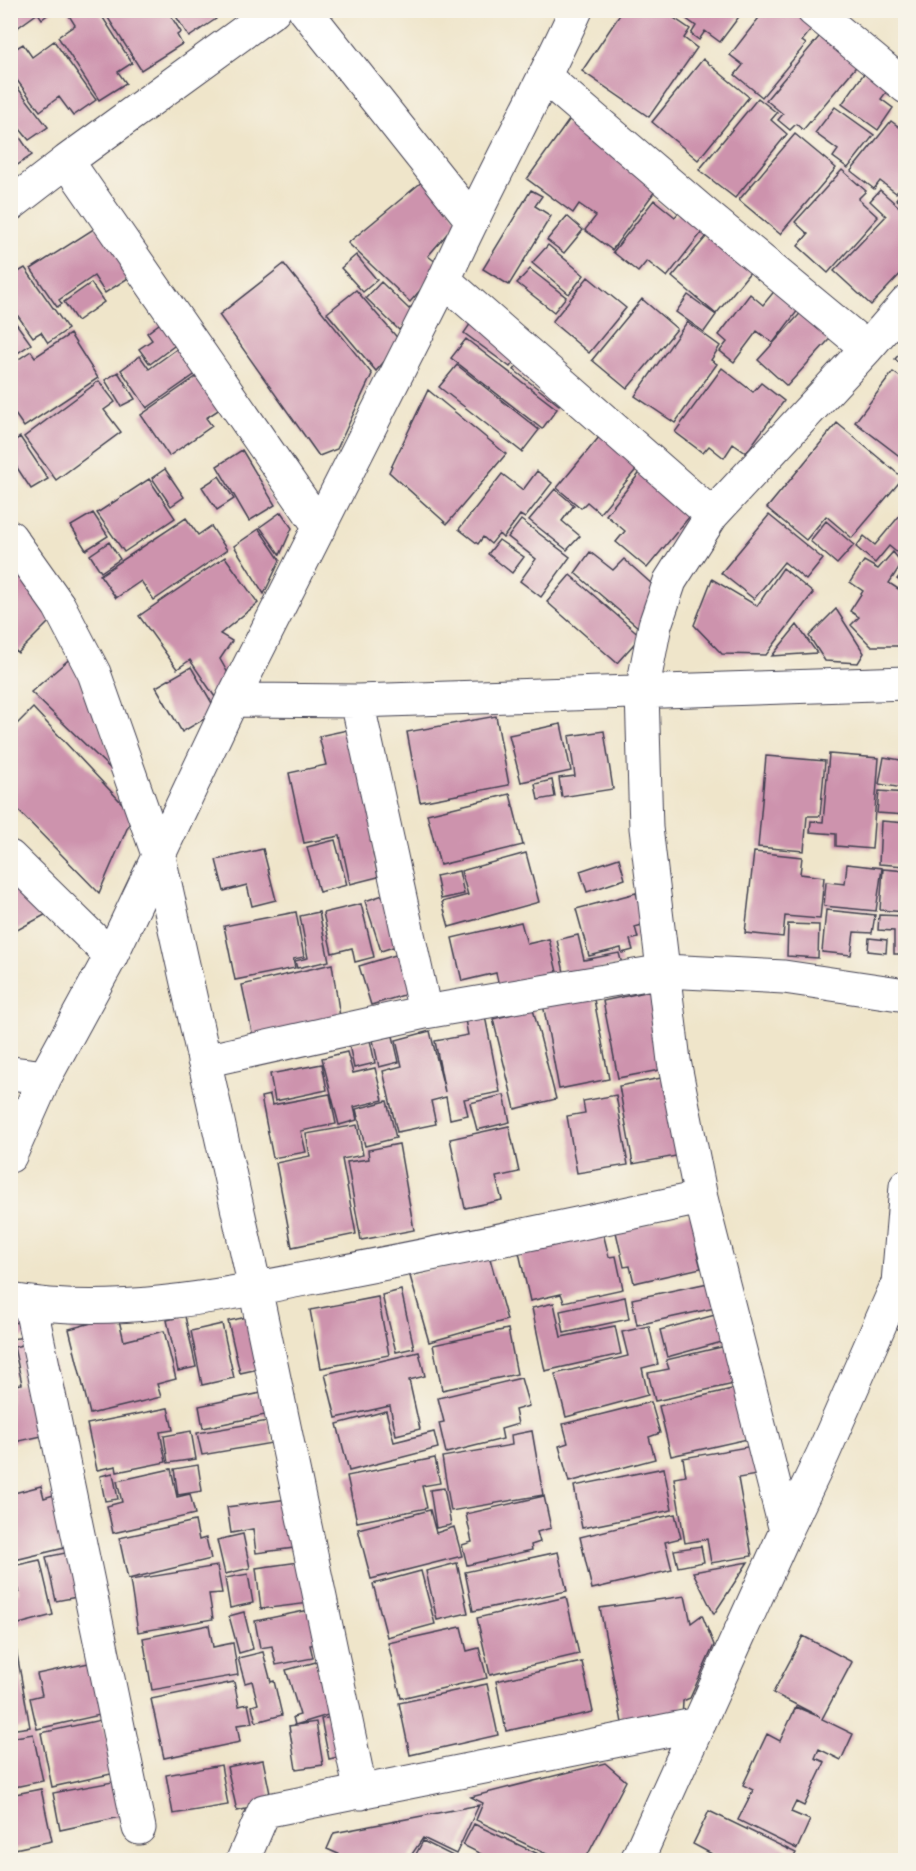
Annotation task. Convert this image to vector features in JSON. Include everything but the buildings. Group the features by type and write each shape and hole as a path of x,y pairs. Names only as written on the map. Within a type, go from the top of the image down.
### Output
{"street":[{"path":"10,205 274,10"},
{"path":"305,10 471,219"},
{"path":"10,1156 45,1077 111,956 232,700 444,280 471,219 545,77 576,10"},
{"path":"813,10 906,87"},
{"path":"545,77 712,220 867,348"},
{"path":"67,161 320,527"},
{"path":"444,280 712,515"},
{"path":"786,1531 701,1198 674,1061 646,828 642,692 655,625 670,581 712,515 906,303"},
{"path":"10,537 59,606 94,673 159,857 255,1288 361,1792"},
{"path":"232,700 357,701 906,683"},
{"path":"357,701 424,1012"},
{"path":"10,857 111,956"},
{"path":"204,1061 424,1012 664,970 784,977 906,995"},
{"path":"10,1073 45,1077"},
{"path":"648,1853 699,1724 902,1283 906,1186"},
{"path":"139,1828 20,1301 92,1307 151,1305 466,1248 701,1198"},
{"path":"243,1860 264,1811 699,1724"}]}
